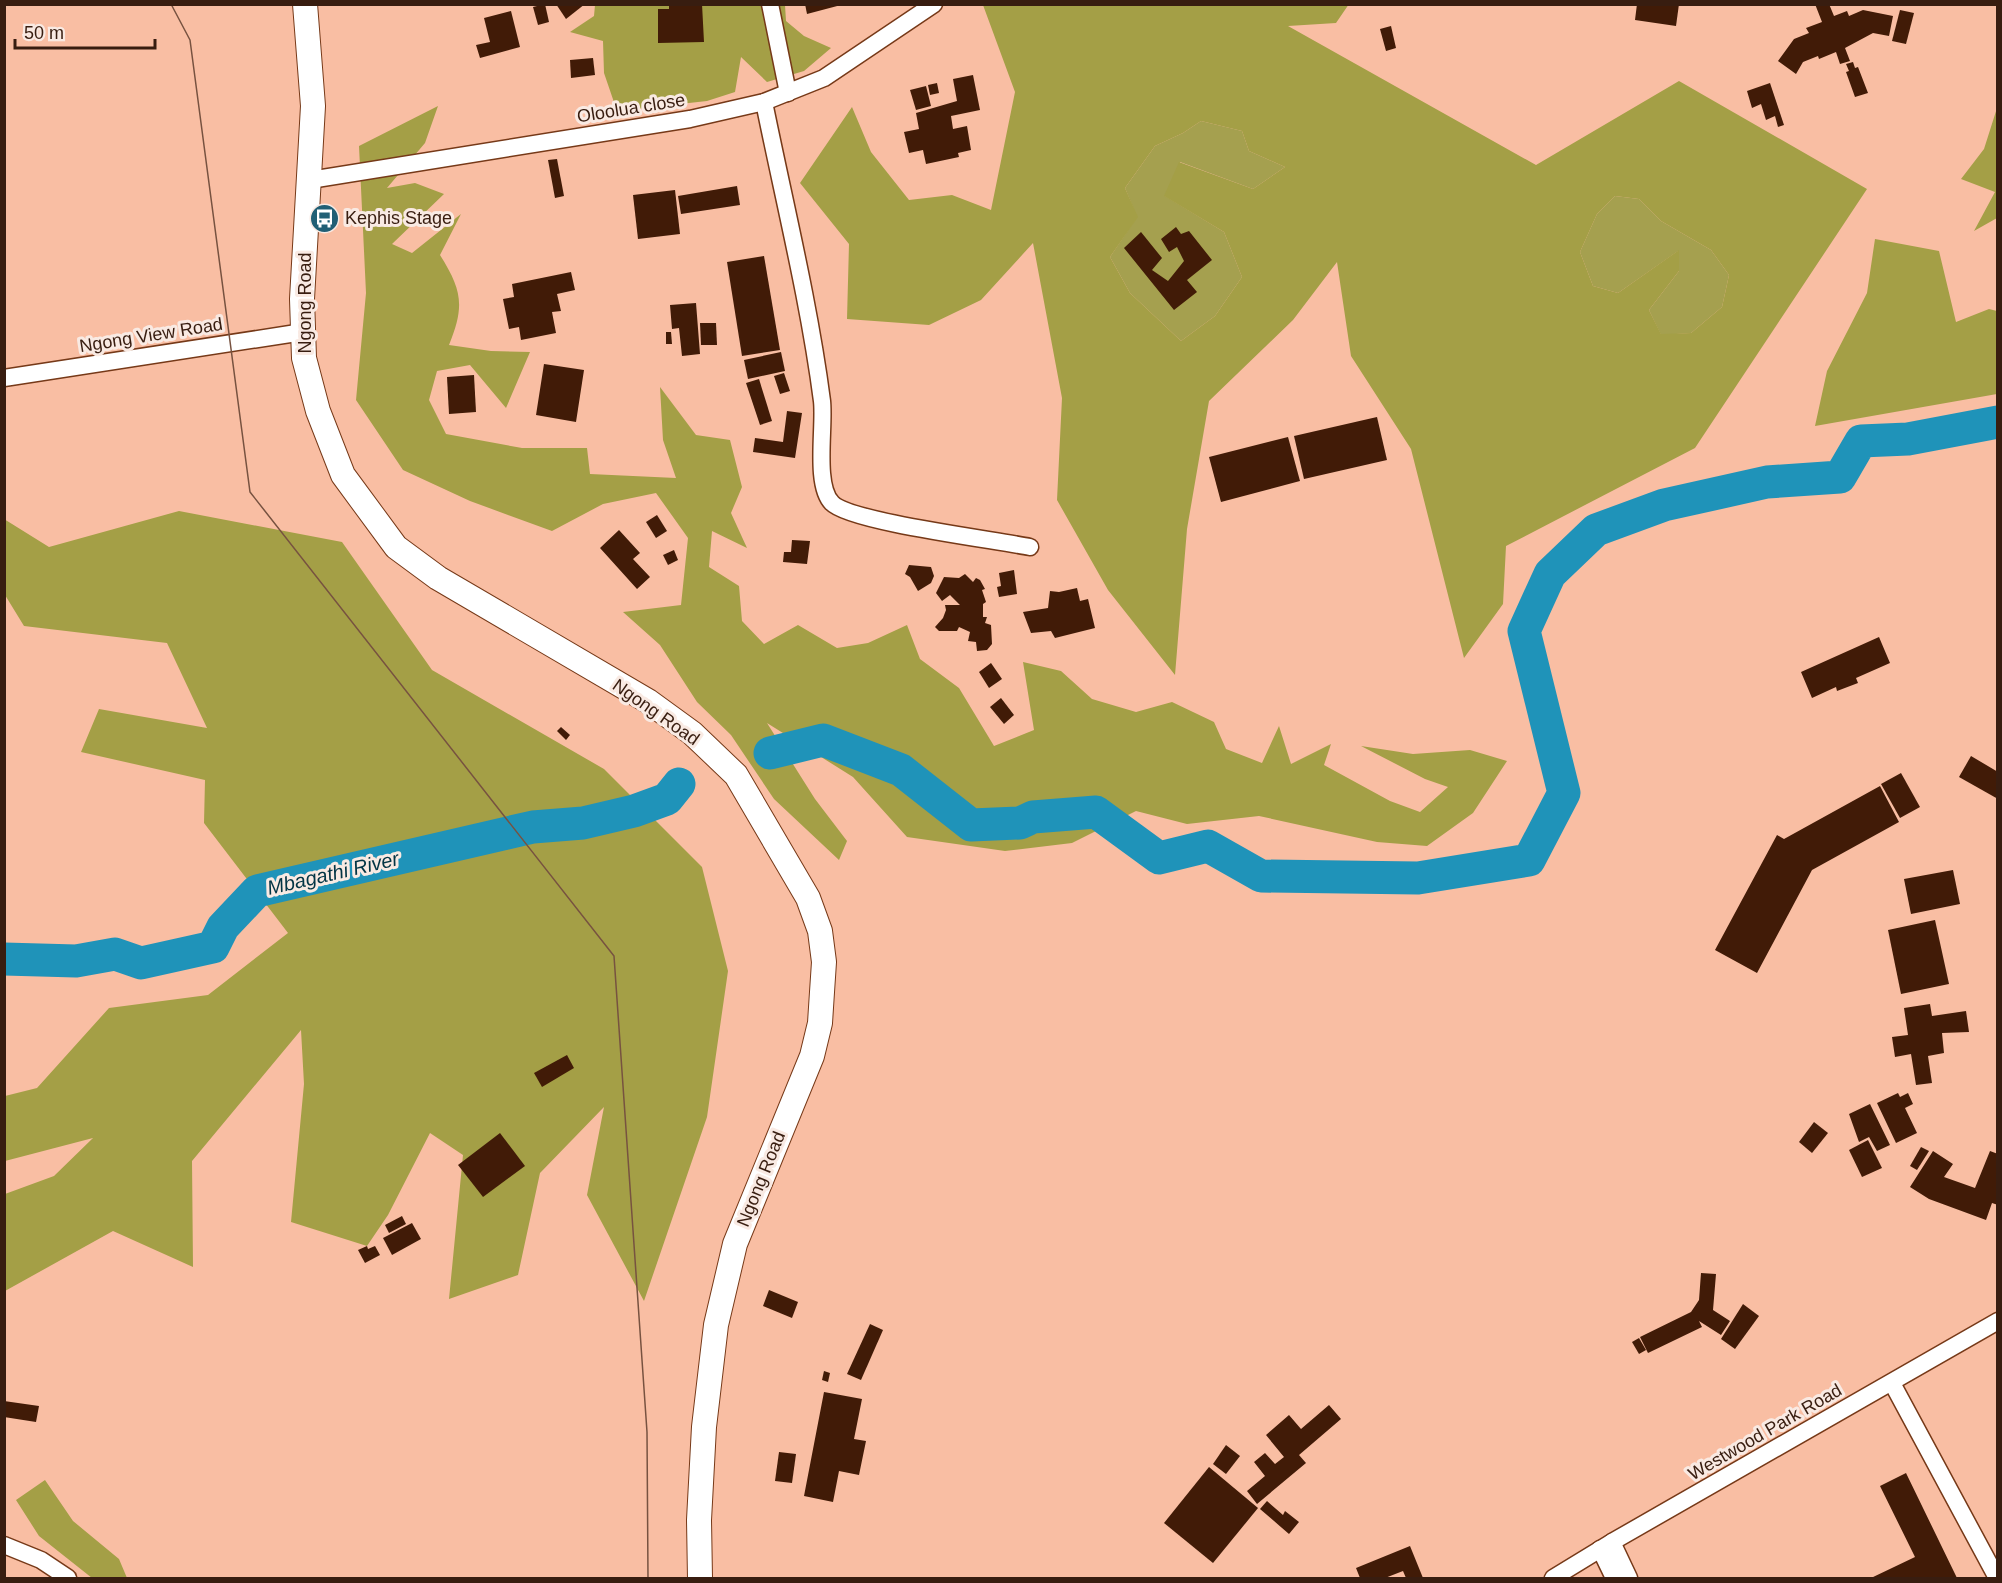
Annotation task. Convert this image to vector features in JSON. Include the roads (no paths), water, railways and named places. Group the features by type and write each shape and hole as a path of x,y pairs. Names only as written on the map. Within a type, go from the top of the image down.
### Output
{"main road":[{"name":"Ngong Road","path":"305,4 313,106 302,298 304,358 318,411 342,475 396,547 438,578 648,701 692,733 736,776 808,898 820,931 824,962 820,1023 812,1056 735,1244 716,1324 704,1427 699,1520 700,1578"}],"street":[{"path":"770,4 788,93"},
{"name":"Oloolua close","path":"310,180 690,119 764,102 824,78 933,5"},
{"path":"764,102 822,401 822,473 824,489 831,503 847,512 877,520 1030,547"},
{"name":"Ngong View Road","path":"4,378 303,332"},
{"name":"Westwood Park Road","path":"1553,1578 1606,1545 1998,1321"},
{"path":"1892,1383 1997,1578"},
{"path":"4,1545 41,1560 68,1578"},
{"path":"1606,1545 1614,1578"},
{"path":"1606,1545 1629,1578"}],"waterway":[{"path":"770,753 823,740 901,770 971,825 1020,823 1033,817 1096,812 1159,858 1208,846 1261,876 1418,878 1529,860 1564,793 1524,631 1550,574 1596,530 1664,505 1767,482 1840,477 1861,441 1908,439 1998,422"},
{"name":"Mbagathi River","path":"4,959 76,961 115,954 141,963 213,947 223,927 257,891 533,827 583,823 634,811 667,799 679,784"}],"tram line":[{"path":"171,4 190,40 250,492 614,956 647,1432 648,1578"}],"place":[{"name":"Kephis Stage","path":"324,218"}]}
